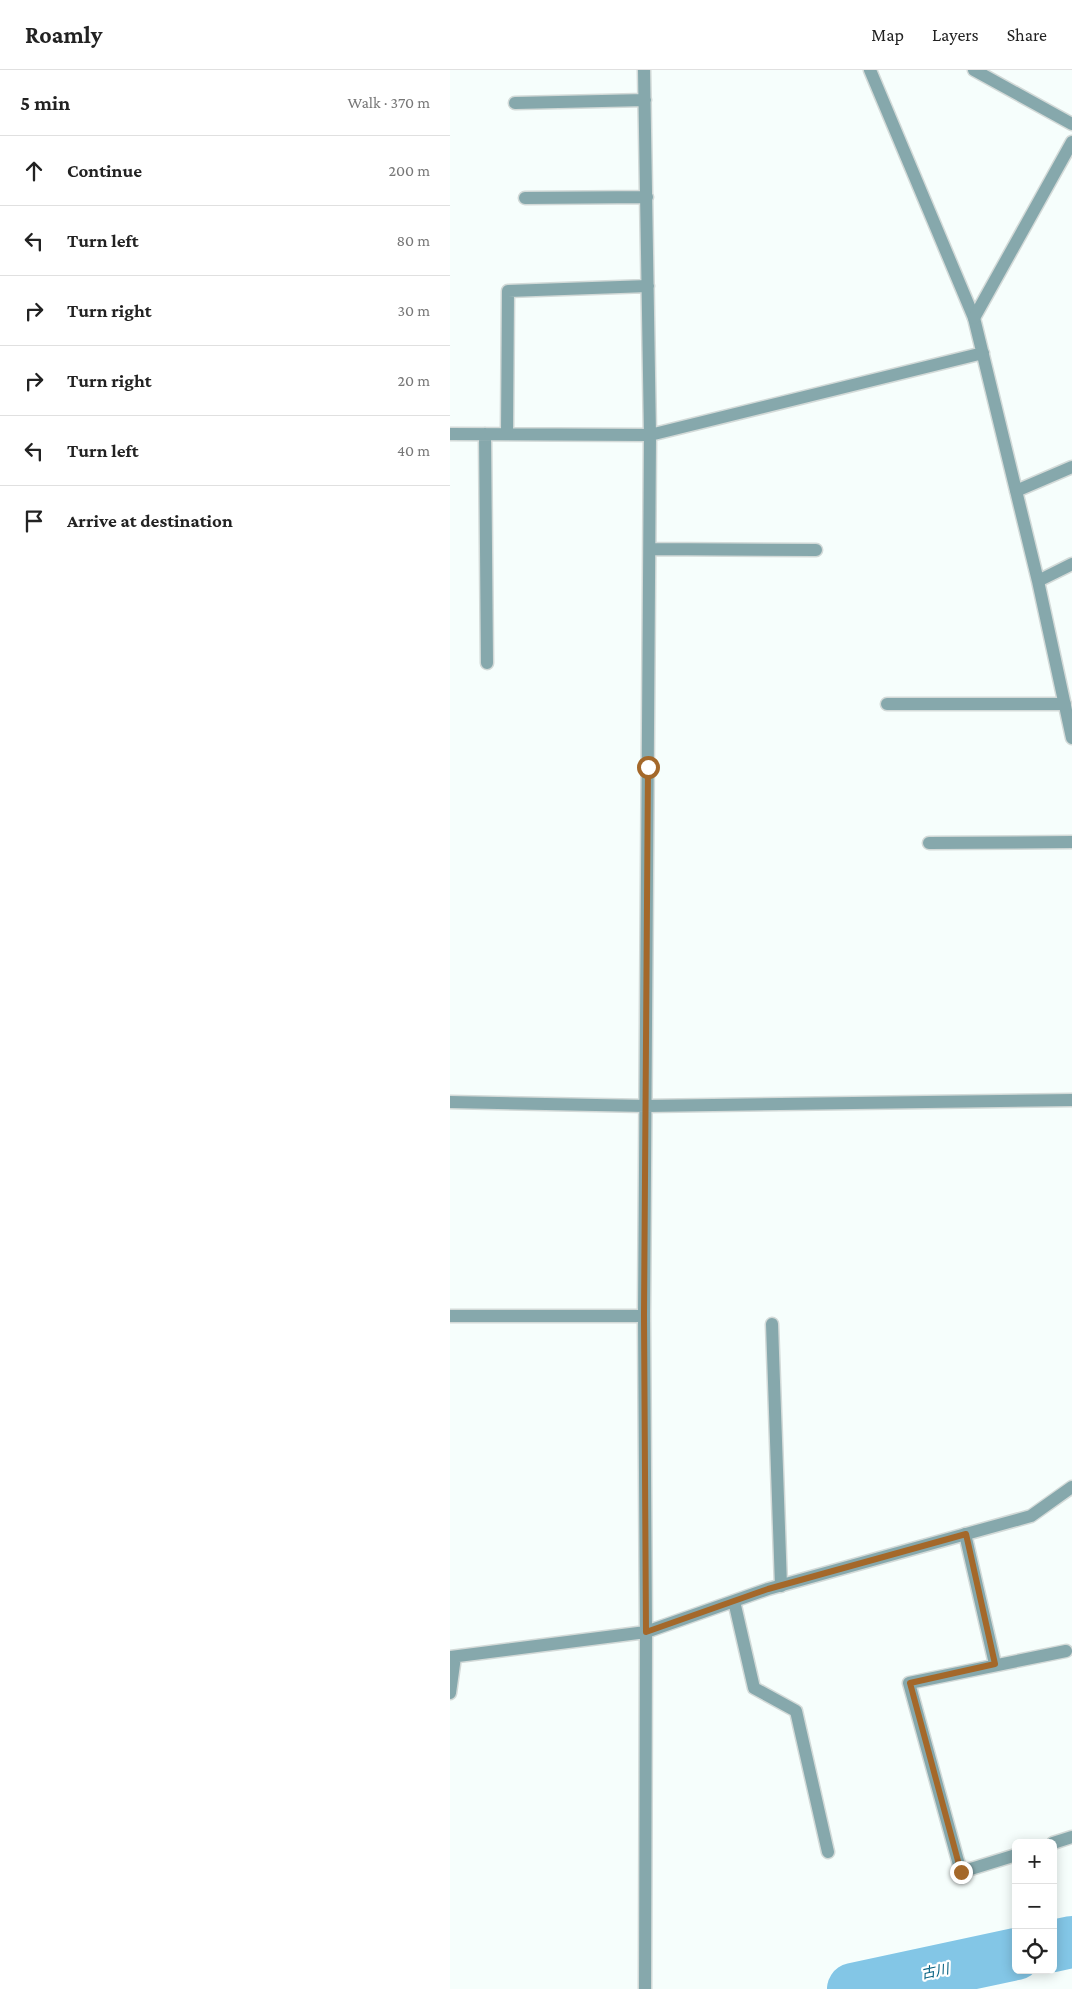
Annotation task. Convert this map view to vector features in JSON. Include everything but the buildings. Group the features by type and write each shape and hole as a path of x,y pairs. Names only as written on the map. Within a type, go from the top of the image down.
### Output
{"street":[{"path":"644,70 650,435 644,1316 646,1632 645,1989"},
{"path":"870,70 974,318 1038,581 1072,738"},
{"path":"974,70 1072,124"},
{"path":"515,103 645,100"},
{"path":"974,318 1072,142"},
{"path":"525,198 646,197"},
{"path":"507,434 508,291 648,286"},
{"path":"450,434 650,435 983,353"},
{"path":"485,434 487,663"},
{"path":"1016,491 1072,467"},
{"path":"650,549 816,550"},
{"path":"1038,581 1072,564"},
{"path":"887,704 1064,704"},
{"path":"929,843 1072,842"},
{"path":"450,1102 646,1106 1072,1100"},
{"path":"450,1316 644,1316"},
{"path":"772,1324 781,1586"},
{"path":"450,1693 453,1657 646,1632 781,1586 1031,1516 1072,1486"},
{"path":"966,1534 995,1664"},
{"path":"734,1601 754,1688 796,1711 828,1852"},
{"path":"1012,1856 961,1872 910,1683 995,1664 1066,1651"},
{"path":"1057,1842 1072,1837"}],"waterway":[{"name":"古川","path":"1057,1945 1072,1942"},
{"name":"古川","path":"853,1989 1012,1955"}],"route":[{"path":"648,767 644,1316 646,1632 768,1589 966,1534 995,1664 910,1683 961,1872"}]}
